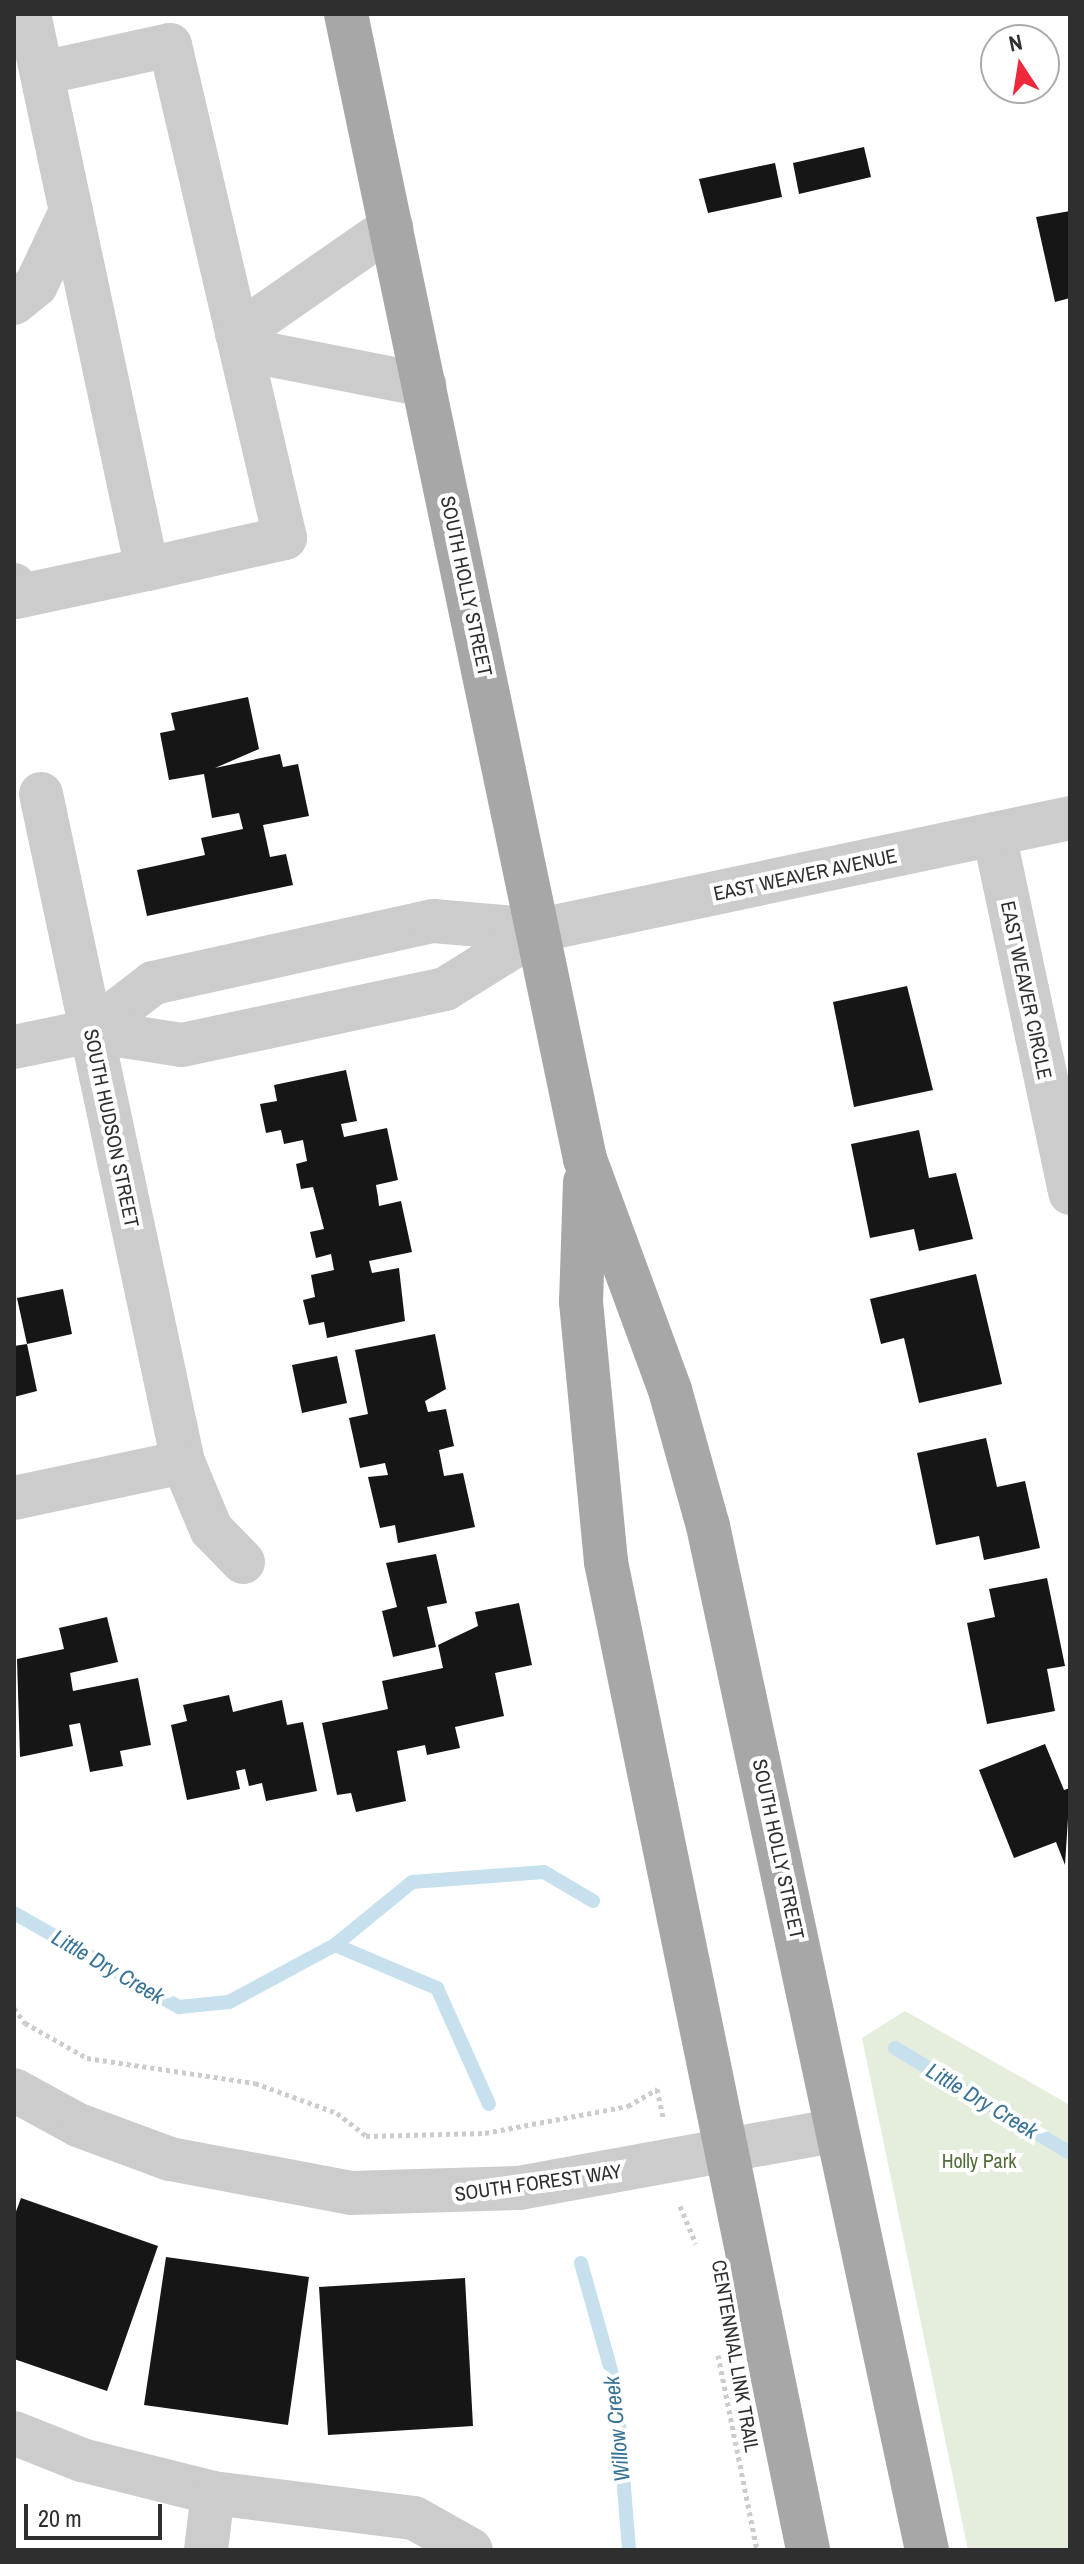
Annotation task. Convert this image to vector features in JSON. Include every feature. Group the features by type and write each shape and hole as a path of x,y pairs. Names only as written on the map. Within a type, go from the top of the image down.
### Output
{"main road":[{"name":"SOUTH HOLLY STREET","path":"346,14 540,930 585,1159 670,1390 708,1526 927,2550"},
{"name":"SOUTH HOLLY STREET","path":"585,1159 581,1302 606,1562 722,2153 808,2550"}],"street":[{"path":"29,14 147,569"},
{"path":"14,585 16,597 285,538 170,45 42,73"},
{"path":"14,303 36,285 71,211"},
{"path":"239,342 391,227"},
{"path":"239,342 424,385"},
{"name":"SOUTH HUDSON STREET","path":"41,794 183,1462 211,1529 243,1562"},
{"name":"EAST WEAVER AVENUE","path":"91,1031 153,983 433,921 540,930 1070,818"},
{"name":"EAST WEAVER CIRCLE","path":"994,834 1068,1178"},
{"name":"EAST WEAVER AVENUE","path":"14,1047 91,1031 182,1045 445,989 540,930"},
{"path":"14,1498 183,1462"},
{"name":"SOUTH FOREST WAY","path":"14,2090 78,2125 170,2159 351,2193 519,2188 837,2130"},
{"path":"14,2433 82,2460 213,2493 414,2518 469,2547"},
{"path":"206,2550 213,2493"}],"path":[{"name":"CENTENNIAL LINK TRAIL","path":"14,2008 25,2023 87,2058 255,2083 337,2113 366,2136 485,2133 628,2106 657,2089 684,2225 701,2251"},
{"name":"CENTENNIAL LINK TRAIL","path":"717,2343 757,2550"}],"green space":[{"name":"Holly Park","path":"905,2011 1070,2105 1070,2550 968,2550 862,2038"}],"building":[{"path":"864,147 871,177 799,194 793,163"},
{"path":"775,163 782,197 708,213 699,179"},
{"path":"1070,211 1070,298 1055,302 1036,217"},
{"path":"248,697 259,749 215,768 280,754 283,767 298,764 309,816 263,825 270,857 286,854 293,885 147,916 137,870 205,855 201,838 243,829 239,813 212,818 204,774 169,780 160,733 175,730 171,713"},
{"path":"907,986 933,1090 854,1107 833,1002"},
{"path":"346,1070 357,1121 341,1124 344,1137 387,1128 398,1180 376,1185 379,1206 401,1201 412,1252 369,1261 372,1273 399,1268 405,1321 327,1338 324,1322 309,1325 303,1300 315,1297 311,1275 334,1270 331,1254 316,1258 310,1232 324,1229 313,1187 301,1189 296,1164 307,1161 303,1140 284,1144 281,1130 266,1133 260,1104 277,1101 274,1085"},
{"path":"919,1130 929,1178 956,1173 973,1239 919,1251 914,1229 870,1238 851,1144"},
{"path":"976,1274 1002,1384 919,1403 904,1338 881,1344 870,1299"},
{"path":"63,1289 72,1334 27,1344 17,1298"},
{"path":"435,1334 446,1389 425,1401 428,1412 446,1409 454,1446 439,1450 444,1476 463,1473 475,1527 398,1543 395,1525 380,1528 368,1477 388,1475 385,1463 360,1468 349,1418 368,1414 355,1350"},
{"path":"27,1344 37,1391 14,1397 14,1346"},
{"path":"337,1356 347,1403 302,1413 292,1365"},
{"path":"986,1438 997,1487 1025,1481 1040,1548 984,1560 979,1536 936,1545 917,1453"},
{"path":"436,1554 447,1603 427,1607 436,1647 393,1657 382,1611 397,1607 386,1563"},
{"path":"1047,1578 1065,1666 1047,1669 1055,1711 987,1724 967,1623 995,1617 989,1589"},
{"path":"519,1603 532,1665 495,1673 504,1716 455,1727 460,1748 427,1755 425,1745 397,1751 406,1801 356,1812 351,1793 337,1795 322,1723 388,1709 382,1681 443,1668 438,1645 478,1626 475,1612"},
{"path":"107,1617 118,1662 70,1673 73,1691 138,1678 151,1745 120,1751 123,1766 90,1772 80,1723 69,1725 73,1746 20,1757 17,1659 64,1649 59,1628"},
{"path":"229,1695 233,1712 282,1700 287,1725 303,1722 317,1791 266,1801 262,1783 249,1786 245,1769 236,1771 240,1789 187,1800 171,1725 187,1721 183,1705"},
{"path":"1045,1744 1064,1790 1070,1788 1065,1865 1056,1842 1014,1858 979,1770"},
{"path":"21,2198 158,2246 107,2391 14,2359 14,2217"},
{"path":"166,2257 309,2277 288,2425 144,2405"},
{"path":"465,2278 473,2426 328,2435 319,2287"}],"waterway":[{"name":"Little Dry Creek","path":"14,1913 179,2007 229,2002 335,1945 412,1882 544,1872 593,1901"},
{"name":"Willow Creek","path":"335,1945 437,1988 489,2104"},
{"name":"Little Dry Creek","path":"895,2048 1070,2153"},
{"name":"Willow Creek","path":"581,2263 616,2388 629,2550"}]}
